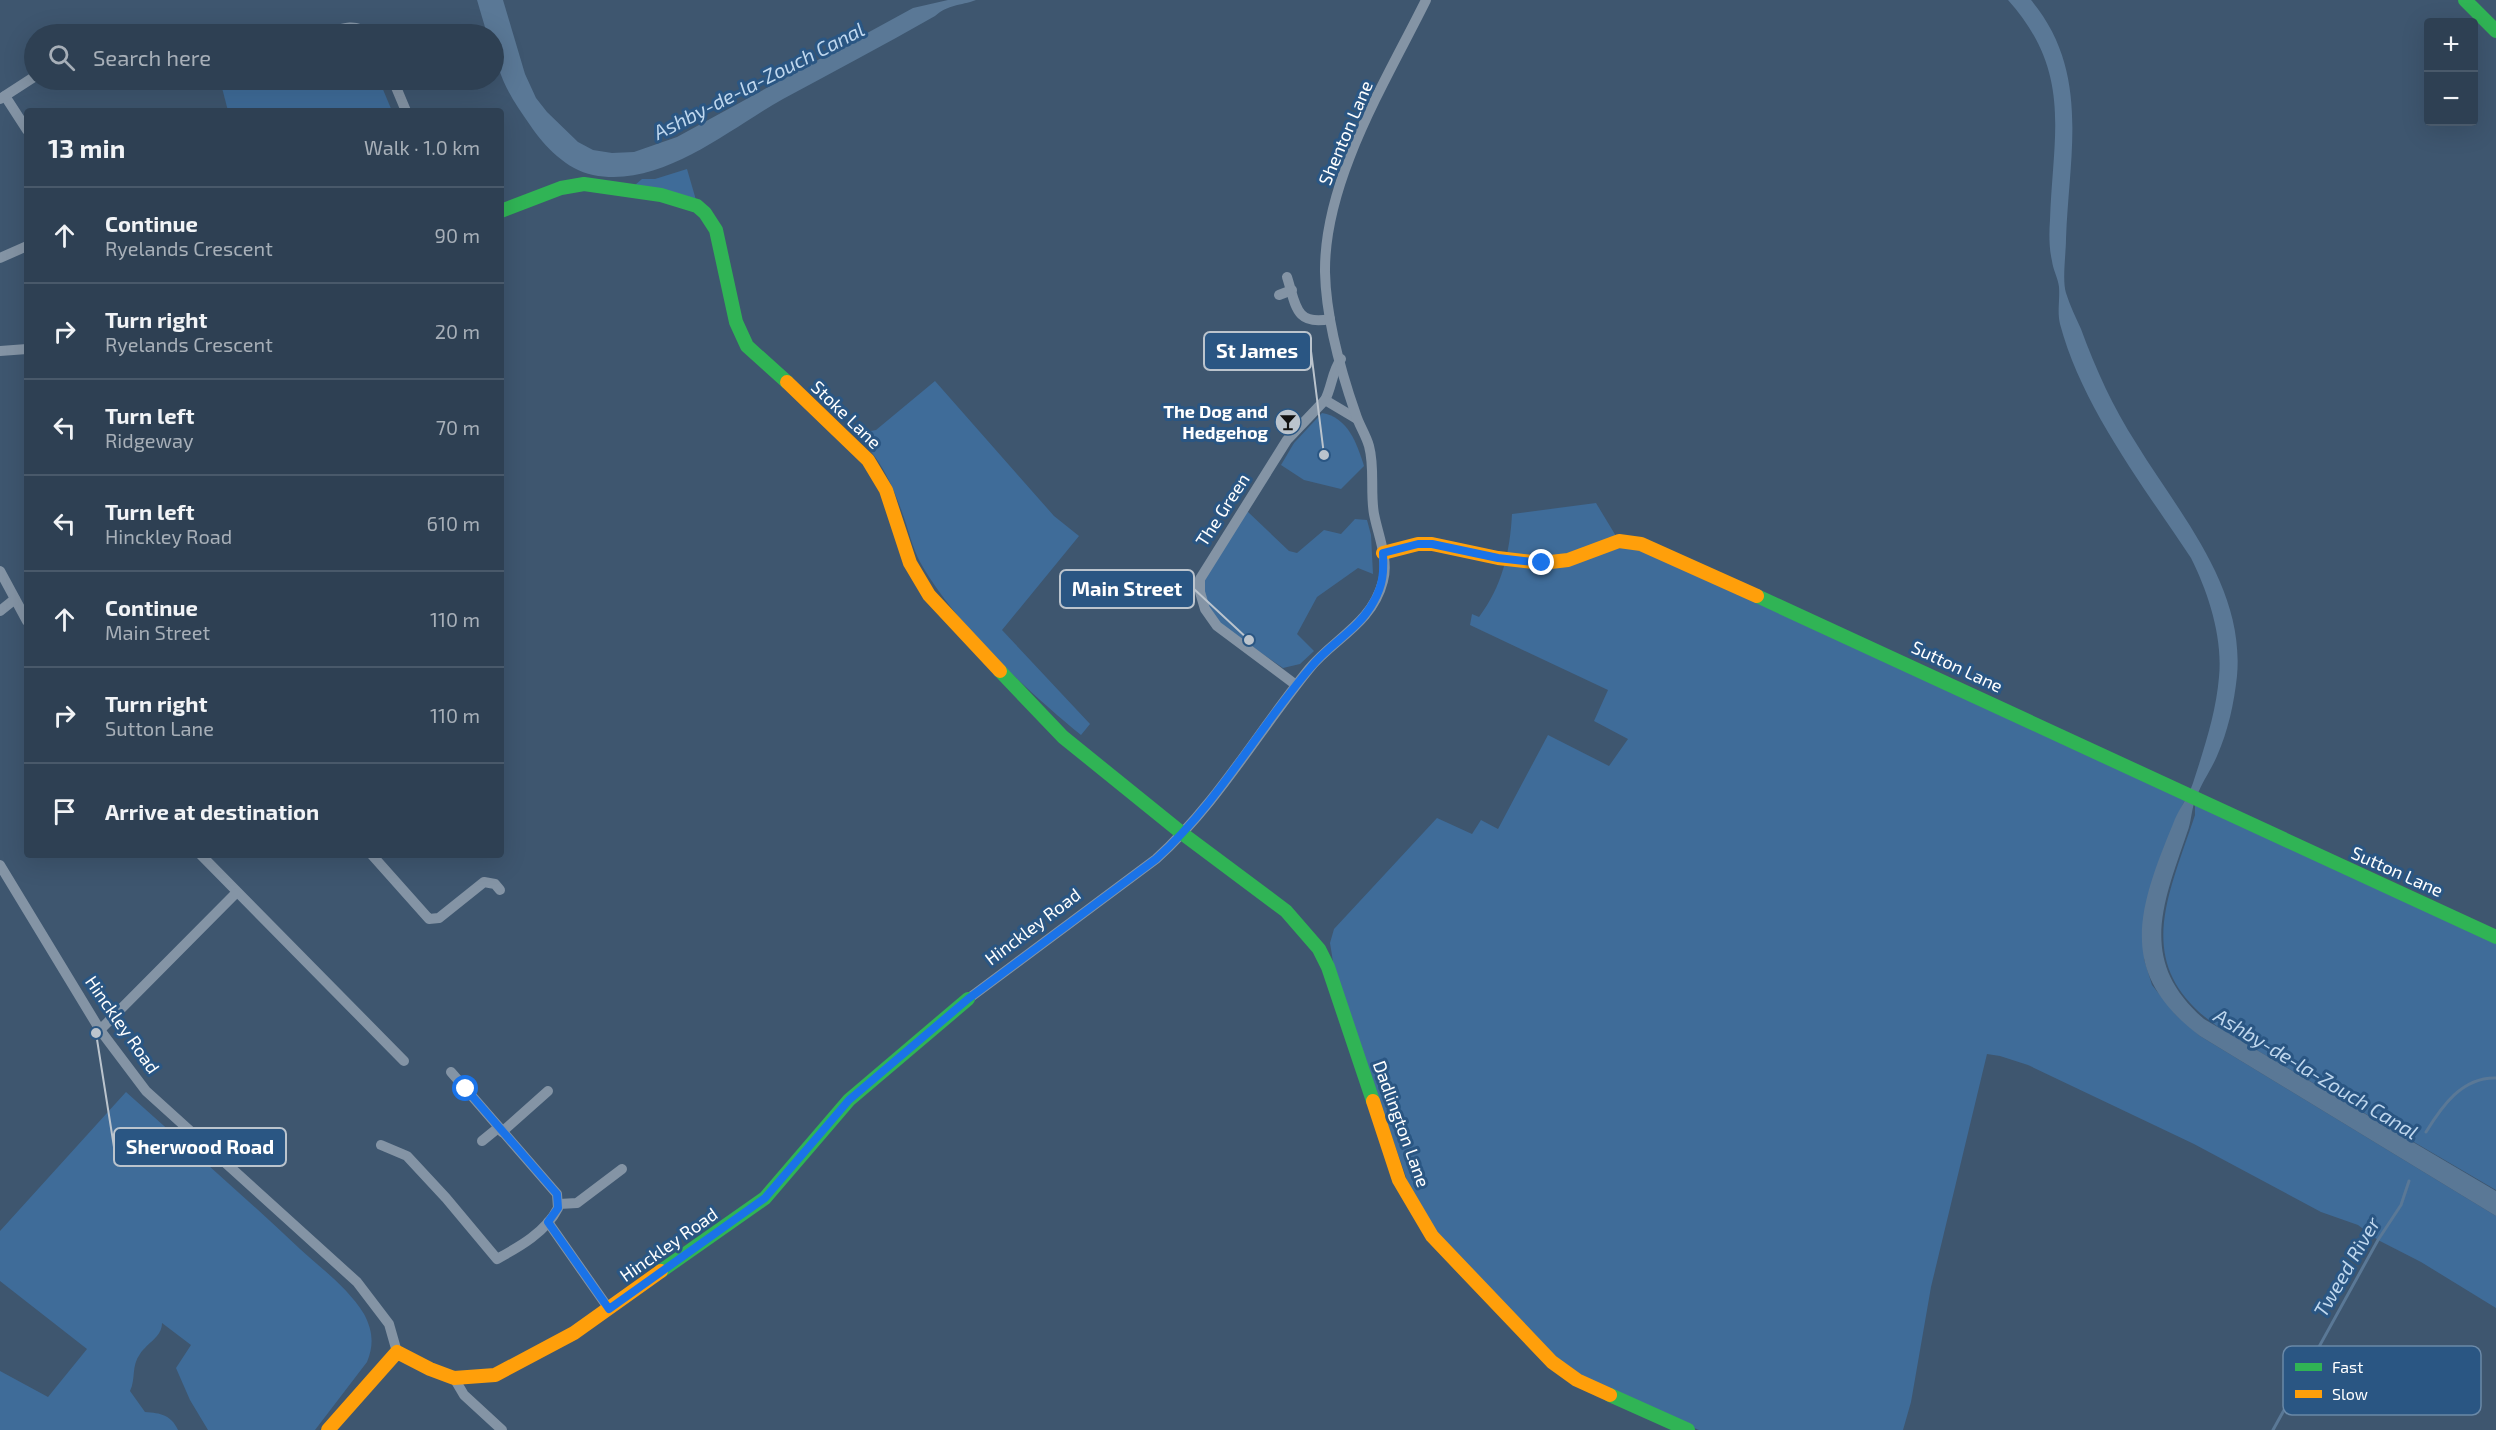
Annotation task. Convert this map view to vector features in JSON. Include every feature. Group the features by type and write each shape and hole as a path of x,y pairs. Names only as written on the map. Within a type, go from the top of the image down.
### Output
{"street":[{"name":"Shenton Lane","path":"1383,553 1373,511 1373,477 1369,446 1348,393 1330,319 1325,271 1326,246 1338,189 1362,130 1426,0"},
{"path":"2465,0 2496,31"},
{"path":"24,84 3,98 24,126"},
{"path":"397,90 405,108"},
{"name":"Stoke Lane","path":"504,210 561,188 584,184 662,195 697,206 705,213 716,230 736,322 747,346 836,427 868,460 886,490 910,563 929,595 1062,737 1183,834"},
{"path":"0,258 24,247"},
{"path":"1287,277 1298,310 1304,318 1314,322 1330,319"},
{"path":"1279,295 1292,290"},
{"path":"0,351 24,349"},
{"name":"The Green","path":"1296,685 1217,626 1205,609 1200,592 1200,579 1287,440 1325,399 1331,389 1337,364 1341,359"},
{"path":"1325,399 1357,419"},
{"name":"Sutton Lane","path":"1383,553 1418,544 1432,544 1498,558 1542,563 1568,560 1619,541 1641,544 1860,642 2496,937"},
{"name":"Hinckley Road","path":"1,867 100,1030 146,1091 357,1282 389,1324 397,1352 454,1378 495,1375 574,1333 765,1198 849,1100 968,999 1156,859 1183,834 1241,762 1296,685 1321,656 1343,639 1366,613 1383,581 1383,553"},
{"path":"0,571 24,616"},
{"path":"0,611 15,599"},
{"name":"Dadlington Lane","path":"1183,834 1286,911 1319,949 1328,968 1399,1180 1432,1236 1552,1362 1577,1380 1688,1430"},
{"path":"204,858 404,1061"},
{"path":"375,858 429,919 439,918 484,882 495,884 501,890"},
{"path":"100,1030 236,893"},
{"path":"381,1145 407,1156 465,1219 497,1259 522,1244 548,1222 556,1213 559,1204 555,1191 451,1072"},
{"path":"482,1142 548,1091"},
{"path":"559,1204 577,1203 622,1169"},
{"path":"548,1222 609,1309"},
{"path":"328,1430 342,1410 397,1352"},
{"path":"454,1378 464,1395 502,1430"}],"shaded area":[{"path":"477,0 503,0 525,74 536,98 547,112 578,142 593,150 612,153 634,152 677,137 913,8 948,0 976,0 945,9 783,99 692,154 643,173 618,177 583,172 565,163 549,149 536,133 504,82 504,24 484,24"},
{"path":"2008,0 2031,0 2050,27 2062,56 2069,85 2072,145 2064,274 2068,298 2112,402 2206,553 2231,612 2237,643 2237,676 2227,727 2221,747 2195,800 2189,828 2164,908 2161,931 2163,953 2170,975 2183,997 2204,1019 2496,1191 2496,1216 2200,1036 2173,1012 2155,988 2145,964 2142,938 2144,912 2161,855 2175,819 2191,788 2205,744 2219,677 2219,646 2213,615 2191,558 2116,446 2083,386 2070,355 2060,324 2059,287 2050,246 2055,131 2051,79 2042,53 2029,27"},
{"path":"223,90 383,90 391,108 227,108"},
{"path":"687,169 696,200 635,185 642,179 655,179"},
{"path":"935,381 1054,516 1079,536 1002,630 1090,724 1081,735 1015,677 952,609 920,562 899,504 884,471 871,451 854,434 876,430"},
{"path":"1322,413 1339,420 1345,426 1358,449 1364,466 1341,489 1304,480 1281,465 1294,443"},
{"path":"1596,503 1619,541 2188,794 2181,808 2144,959 2152,985 2175,1014 2200,1036 2496,1216 2496,1308 2421,1262 2378,1240 2358,1225 2321,1212 2194,1144 2028,1065 1987,1054 1931,1287 1911,1402 1903,1430 1699,1430 1588,1383 1565,1369 1444,1244 1413,1197 1335,974 1330,943 1334,929 1437,818 1472,834 1481,820 1498,829 1548,735 1609,766 1628,739 1594,721 1608,690 1470,625 1472,614 1479,617 1494,594 1499,581 1507,555 1512,514"},
{"path":"1247,511 1289,551 1297,553 1324,530 1341,534 1355,519 1367,520 1371,535 1373,574 1358,568 1317,597 1297,634 1314,651 1300,664 1283,668 1219,624 1207,608 1202,579"},
{"path":"2195,805 2496,937 2496,1190 2224,1031 2195,1008 2176,983 2166,959 2163,933 2174,877 2195,815"},
{"path":"126,1092 334,1279 364,1314 372,1338 367,1362 315,1430 208,1430 190,1400 176,1368 191,1345 162,1323 160,1332 137,1359 130,1391 145,1412 165,1416 178,1430 0,1430 0,1371 48,1397 87,1349 0,1281 0,1231"}],"waterway":[{"name":"Tweed River","path":"2426,1132 2446,1103 2463,1088 2473,1082 2496,1078"},
{"name":"Tweed River","path":"2319,1346 2378,1240 2401,1205 2409,1181"},
{"name":"Tweed River","path":"2273,1430 2283,1412"}],"traffic: fast":[{"path":"2465,0 2496,31"},
{"path":"504,210 561,188 584,184 661,195 697,206 705,213 716,230 736,322 747,346 787,382"},
{"path":"1757,596 2496,937"},
{"path":"1000,671 1063,737 1183,834 1286,911 1319,949 1328,967 1373,1101"},
{"path":"661,1271 765,1198 849,1100 968,999"},
{"path":"1610,1395 1688,1430"}],"traffic: slow":[{"path":"787,382 868,460 886,490 910,563 929,595 1000,671"},
{"path":"1383,553 1418,544 1432,544 1498,558 1542,563 1568,560 1619,541 1641,544 1757,596"},
{"path":"1373,1101 1399,1180 1432,1236 1552,1362 1577,1380 1610,1395"},
{"path":"328,1430 397,1352 454,1378 495,1375 574,1333 661,1271"}],"place":[{"name":"The Dog and Hedgehog","path":"1288,422"},
{"name":"St James","path":"1324,455"},
{"name":"Main Street","path":"1249,640"},
{"name":"Sherwood Road","path":"96,1033"}],"route":[{"path":"466,1089 557,1194 558,1208 548,1222 609,1309 765,1198 849,1100 968,999 1156,859 1183,834 1241,762 1296,685 1321,656 1343,639 1366,613 1383,581 1383,553 1418,544 1432,544 1498,558 1542,563"}],"water label":[{"name":"Ashby-de-la-Zouch Canal","path":"759,81"},
{"name":"Ashby-de-la-Zouch Canal","path":"2316,1074"}]}
